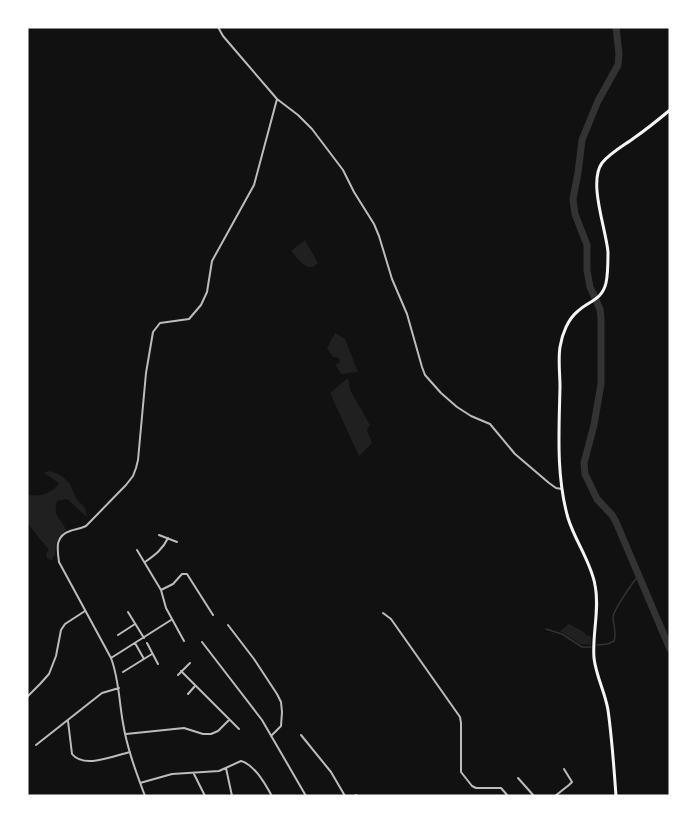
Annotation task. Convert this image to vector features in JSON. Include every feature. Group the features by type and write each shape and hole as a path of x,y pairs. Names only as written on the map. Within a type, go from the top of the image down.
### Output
{"main road":[{"path":"616,796 607,708 594,655 595,585 569,521 562,489 559,438 560,347 571,319 588,303 602,295 607,277 608,252 599,207 596,178 598,170 614,152 670,110"}],"street":[{"path":"218,27 276,99 312,129 343,170 379,236 392,279 407,314 425,375 432,385 457,407 490,424 516,454 549,483 562,489"},
{"path":"145,796 130,752 115,668 59,562 57,544 61,536 71,530 86,526 133,476 138,460 142,404 153,332 160,323 189,319 201,304 207,292 212,261 254,185 276,99"},
{"path":"159,535 177,542"},
{"path":"144,562 165,545 168,538"},
{"path":"137,550 161,590 171,620 184,641"},
{"path":"161,590 173,584 182,574 187,574 213,615"},
{"path":"27,696 49,674 56,656 61,630 65,624 86,611"},
{"path":"128,612 144,638"},
{"path":"382,613 391,620 460,717 461,772 472,786 501,788 508,796"},
{"path":"111,658 171,620"},
{"path":"118,634 135,624"},
{"path":"226,631 229,626 254,659 281,702 281,726 271,736"},
{"path":"202,642 253,708 306,796"},
{"path":"135,643 144,658"},
{"path":"147,643 158,664"},
{"path":"123,672 152,654"},
{"path":"178,675 190,663"},
{"path":"181,671 239,729"},
{"path":"188,694 195,686"},
{"path":"36,745 105,692 119,688"},
{"path":"126,734 184,728 211,734 218,731 229,720"},
{"path":"68,721 72,754 75,758 88,762 130,752"},
{"path":"301,735 331,772 345,796"},
{"path":"140,783 172,774 212,773 241,761 248,764 272,796"},
{"path":"226,768 232,796"},
{"path":"555,796 572,782 564,769"},
{"path":"194,773 204,796"},
{"path":"518,778 534,796"}],"shaded area":[{"path":"305,240 318,263 313,267 303,264 291,251"},
{"path":"335,333 345,339 358,372 341,374 335,364 340,363 339,358 333,357 327,348"},
{"path":"348,378 350,390 370,425 367,430 372,443 359,456 330,393"},
{"path":"50,471 62,476 70,484 76,498 85,508 87,517 67,499 57,501 56,514 66,530 57,542 55,557 53,556 50,560 46,553 49,550 27,523 27,494 35,496 44,494 56,487 59,483 44,473"},
{"path":"569,624 591,636 591,645 580,644 560,631"}],"waterway":[{"path":"616,27 618,65 598,101 582,140 573,199 575,214 587,245 590,287 600,309 601,318 601,384 584,463 585,474 597,499 616,522 670,649"},
{"path":"597,645 614,641 614,613 639,575"},
{"path":"546,629 562,634 582,647 591,647"}]}
